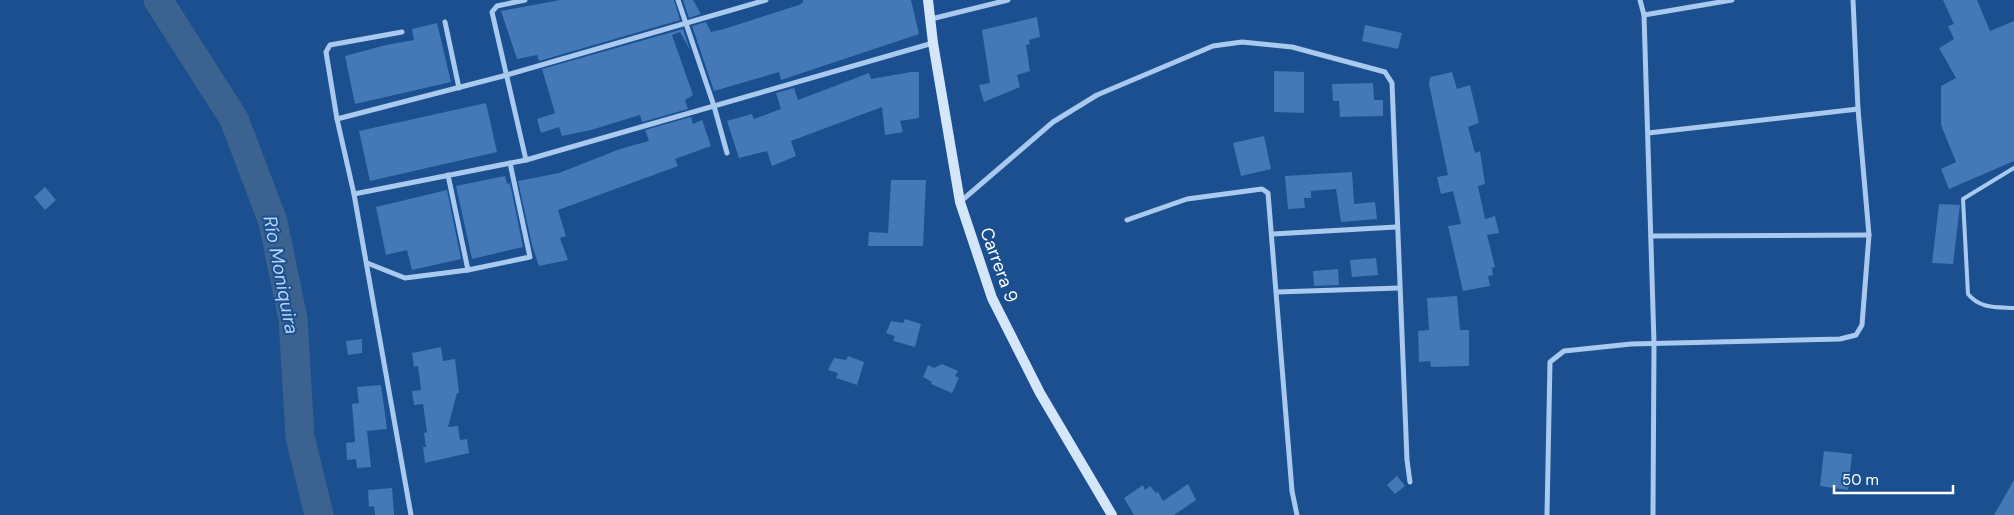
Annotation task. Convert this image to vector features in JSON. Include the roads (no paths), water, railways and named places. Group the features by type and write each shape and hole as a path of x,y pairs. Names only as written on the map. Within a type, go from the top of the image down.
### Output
{"main road":[{"name":"Carrera 9","path":"928,0 933,43 960,202 992,298 1040,393 1112,515"}],"street":[{"path":"525,0 497,6 492,12 526,160"},
{"path":"678,0 714,106 727,154"},
{"path":"337,119 507,75 766,0"},
{"path":"931,19 1008,0"},
{"path":"1640,0 1644,15 1654,343 1653,515"},
{"path":"1644,15 1732,0"},
{"path":"1547,515 1550,362 1564,351 1654,343 1840,339 1856,335 1862,325 1869,235 1858,109 1853,0"},
{"path":"445,22 459,88"},
{"path":"402,32 330,45 326,48 337,119 367,263 411,515"},
{"path":"960,202 1053,122 1097,95 1213,46 1242,42 1292,47 1384,72 1392,83 1406,460 1410,482"},
{"path":"354,194 526,160 933,43"},
{"path":"1648,133 1858,109"},
{"path":"367,263 384,272 405,278 468,270 530,257 510,163"},
{"path":"448,175 468,270"},
{"path":"1127,220 1187,200 1262,189 1268,193 1273,234 1292,491 1297,515"},
{"path":"1273,234 1396,227"},
{"path":"1651,236 1869,235"},
{"path":"1277,292 1399,288"}],"lane":[{"path":"2014,168 1963,199 1968,294 1974,302 1982,305 2014,308"}],"waterway":[{"name":"Río Moniquira","path":"158,0 234,119 273,222 293,319 300,437 319,515"}]}
